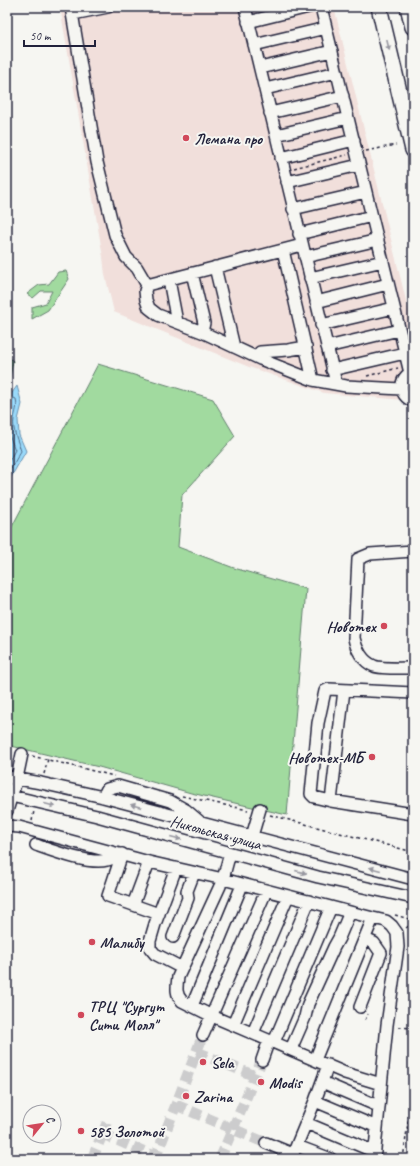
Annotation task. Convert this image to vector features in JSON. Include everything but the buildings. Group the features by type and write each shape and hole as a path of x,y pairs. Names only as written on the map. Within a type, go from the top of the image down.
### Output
{"main road":[{"path":"379,7 413,150"},
{"path":"408,7 413,27"}],"street":[{"path":"108,7 72,10 98,162 115,235 126,257 137,268 147,285 145,291 149,308 158,315 202,332 260,359 313,380 346,386 401,389"},
{"path":"245,7 336,383"},
{"path":"248,22 309,7"},
{"path":"321,7 399,330 411,373 403,380 401,389 406,397 413,401"},
{"path":"254,45 326,28"},
{"path":"260,68 332,51"},
{"path":"265,90 337,72"},
{"path":"270,113 343,96"},
{"path":"276,135 348,118"},
{"path":"281,158 354,140"},
{"path":"287,182 360,165"},
{"path":"293,209 366,192"},
{"path":"299,234 372,216"},
{"path":"305,257 378,240"},
{"path":"147,285 302,245"},
{"path":"283,250 313,380"},
{"path":"310,278 383,261"},
{"path":"215,267 234,347"},
{"path":"192,273 204,323 202,332"},
{"path":"169,280 177,322"},
{"path":"316,302 388,284"},
{"path":"322,325 394,308"},
{"path":"327,347 399,330"},
{"path":"260,359 260,352 306,347"},
{"path":"284,368 288,350"},
{"path":"332,370 405,353"},
{"path":"413,552 370,554 358,559 354,638 355,645 366,661 375,667 413,668"},
{"path":"413,693 329,689 325,691 318,723 311,794 314,797 331,801 413,814"},
{"path":"331,801 344,690"},
{"path":"7,811 12,777 22,754"},
{"name":"Никольская улица","path":"12,777 102,797 413,879"},
{"name":"Никольская улица","path":"9,796 96,816 318,877 413,898"},
{"path":"252,836 260,811"},
{"path":"7,826 19,827 176,868 222,882 309,901 386,921 392,926 397,933 398,947 387,1025 374,1155 306,1123"},
{"path":"36,845 73,857 92,861 106,861 122,854"},
{"path":"230,853 222,882 178,977 176,990 179,998 212,1016 345,1073 381,1084"},
{"path":"122,854 108,896 158,914"},
{"path":"134,905 149,862"},
{"path":"176,868 158,914 150,941 150,948 155,954 182,968"},
{"path":"172,937 188,898 187,891 194,873"},
{"path":"192,1006 240,890"},
{"path":"204,1035 264,896"},
{"path":"233,1025 288,896"},
{"path":"253,1033 309,901"},
{"path":"262,1060 272,1041 331,907"},
{"path":"291,1049 305,1017 308,1004 350,912"},
{"path":"316,1060 373,918"},
{"path":"360,1006 381,953 374,943 365,939"},
{"path":"294,1153 328,1065"},
{"path":"322,1082 378,1106"},
{"path":"315,1101 377,1127"},
{"path":"266,1143 294,1153 331,1159"}],"path":[{"path":"284,170 396,145"},
{"path":"7,752 22,754 112,775 117,778"},
{"path":"179,795 260,811 413,852"},
{"path":"399,1027 413,1028"},
{"path":"403,1159 413,1086"}],"shaded area":[{"path":"60,7 334,7 413,329 413,372 404,400 324,393 249,367 114,312 105,275"}],"green space":[{"path":"66,271 69,279 48,310 32,319 32,307 46,303 52,291 41,291 33,298 27,294 39,285 49,284 58,272"},
{"path":"7,355 13,361 10,377 7,379"},
{"path":"98,364 213,399 235,436 182,495 178,547 234,568 306,589 287,815 191,793 99,767 7,745 7,536"}],"water":[{"path":"17,386 22,404 18,420 19,435 26,451 7,484 7,400"}],"tunnel":[{"path":"155,1159 203,1035"},
{"path":"197,1052 255,1076"},
{"path":"220,1159 262,1060"},
{"path":"176,1105 266,1143"},
{"path":"92,1159 107,1123"},
{"path":"103,1134 161,1159"}],"place":[{"name":"Лемана про","path":"186,138"},
{"name":"Новотех","path":"384,626"},
{"name":"Новотех-МБ","path":"372,757"},
{"name":"Малибу","path":"92,942"},
{"name":"ТРЦ \"Сургут Сити Молл\"","path":"81,1015"},
{"name":"Sela","path":"203,1062"},
{"name":"Modis","path":"261,1082"},
{"name":"Zarina","path":"186,1096"},
{"name":"585 Золотой","path":"81,1131"}]}
